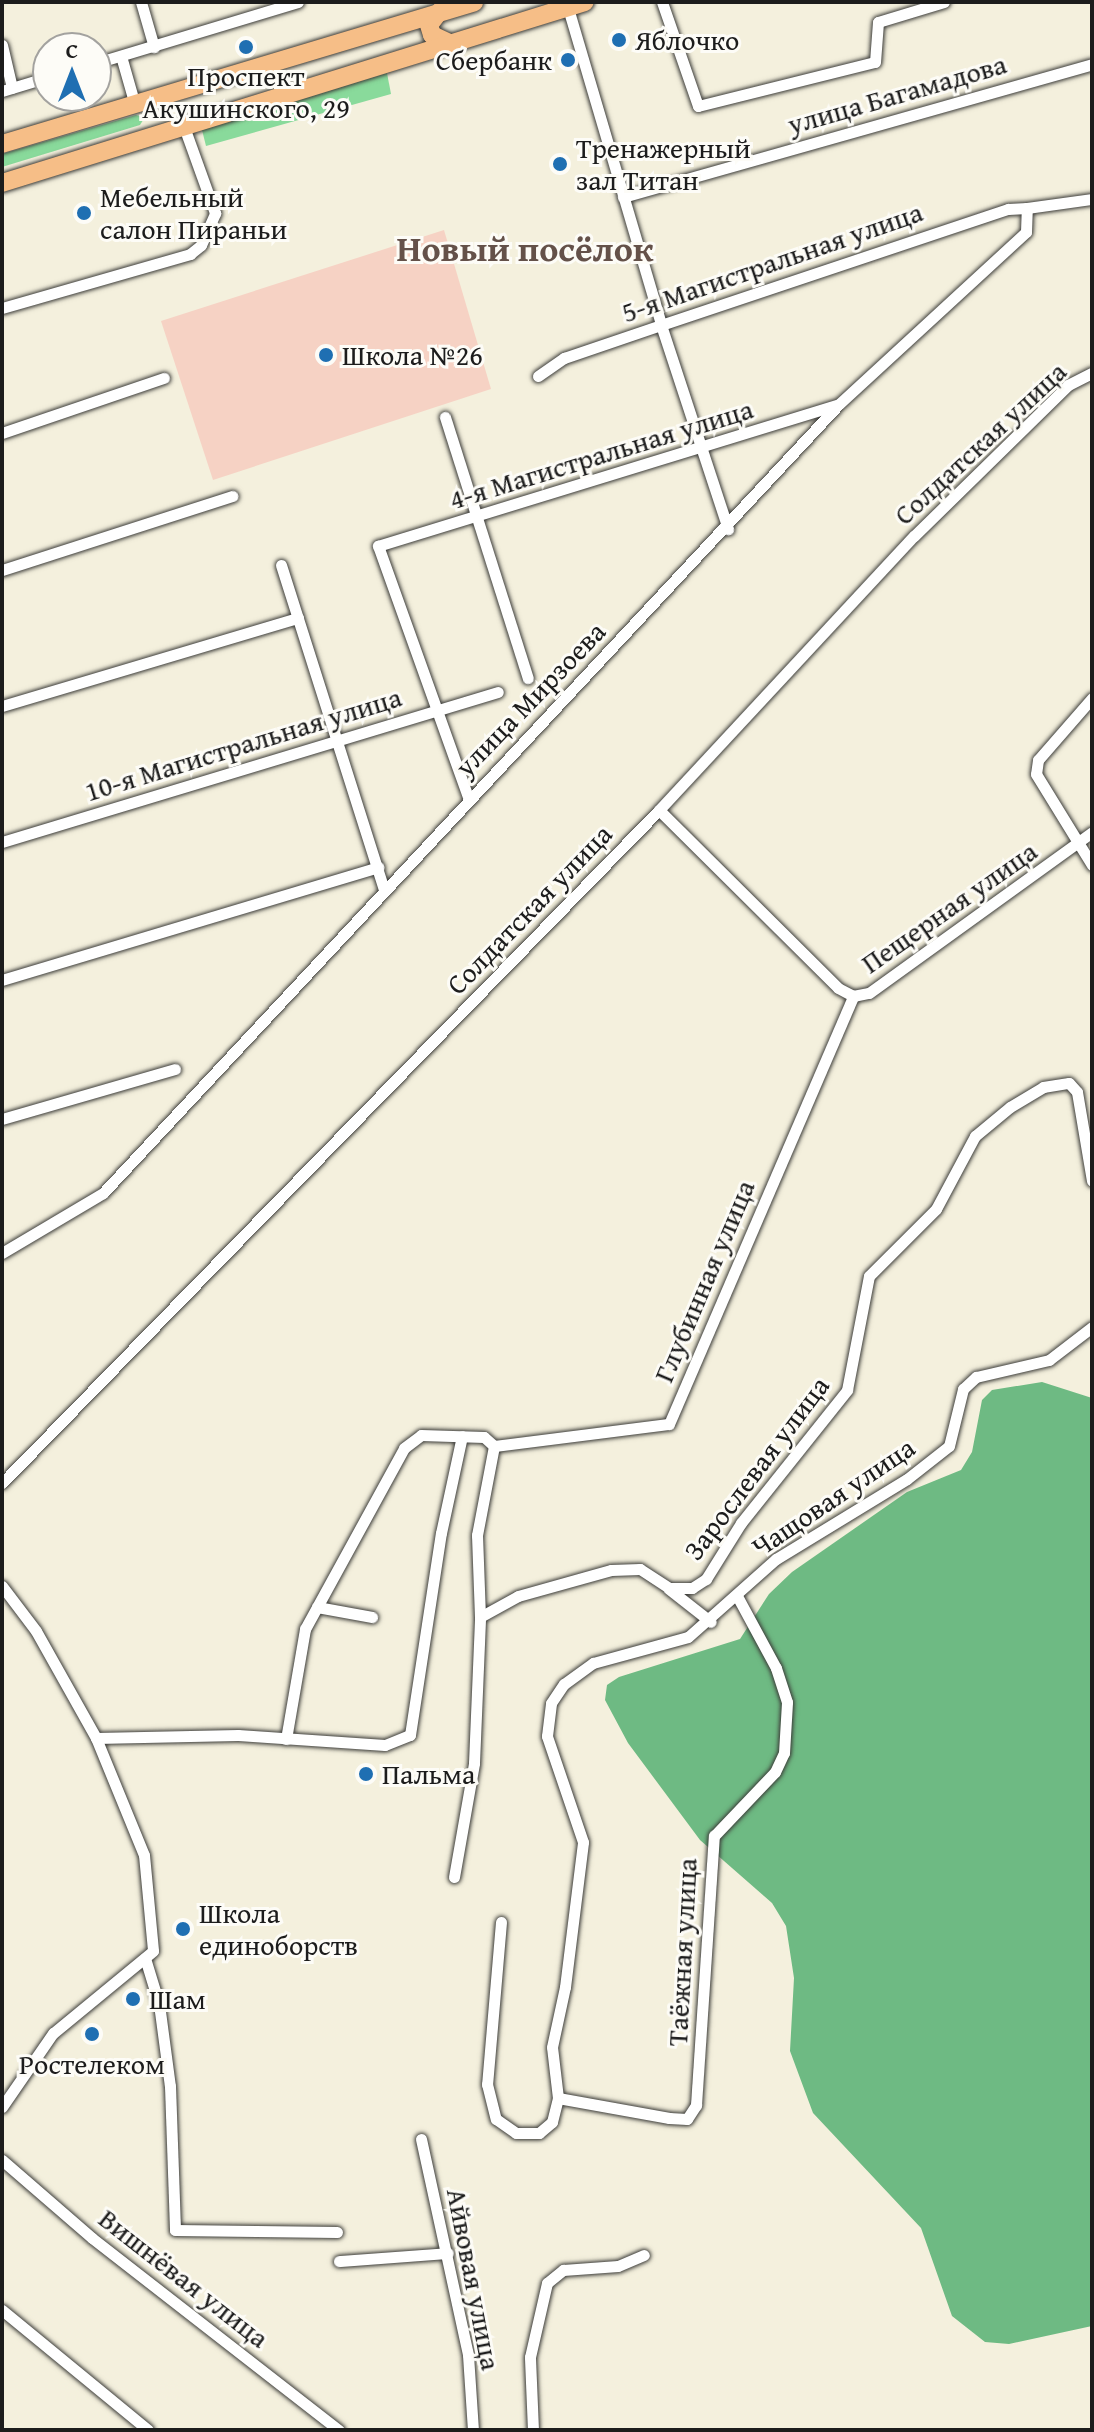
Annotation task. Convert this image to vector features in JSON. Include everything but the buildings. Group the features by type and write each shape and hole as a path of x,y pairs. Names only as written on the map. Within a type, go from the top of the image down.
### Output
{"main road":[{"path":"2,144 474,2"},
{"path":"2,183 576,5"},
{"path":"439,12 429,25 432,35 453,45"},
{"path":"135,105 151,111 146,139"}],"street":[{"path":"141,2 154,47"},
{"path":"112,59 298,2"},
{"path":"662,2 698,106 875,62 878,22 944,2"},
{"path":"576,5 623,197 700,450 728,529"},
{"path":"2,45 7,89 32,82"},
{"path":"121,56 135,105"},
{"name":"улица Багамадова","path":"623,197 1092,64"},
{"path":"2,308 190,254 201,245 215,213 184,127"},
{"path":"1027,208 1092,199"},
{"name":"5-я Магистральная улица","path":"538,376 564,358 1008,209 1027,208"},
{"name":"улица Мирзоева","path":"2,1253 103,1193 468,797 728,529 839,404 1026,232 1027,208"},
{"name":"Солдатская улица","path":"2,1483 659,810 914,536 1068,385 1092,373"},
{"path":"2,433 164,378"},
{"name":"4-я Магистральная улица","path":"437,711 378,546 700,450 839,404"},
{"path":"445,417 528,678"},
{"path":"2,570 232,496"},
{"path":"281,565 384,889"},
{"path":"2,706 298,618"},
{"name":"10-я Магистральная улица","path":"2,842 498,692"},
{"path":"1092,698 1038,760 1036,774 1092,865"},
{"path":"437,711 468,797"},
{"name":"Пещерная улица","path":"659,810 838,988 853,996 869,993 1079,846 1092,832"},
{"path":"2,980 378,867"},
{"name":"Глубинная улица","path":"494,1446 669,1424 853,996"},
{"path":"2,1119 175,1069"},
{"name":"Зарослевая улица","path":"480,1617 518,1596 619,1568 640,1569 669,1588 692,1588 706,1579 741,1523 847,1390 869,1276 936,1209 975,1136 1043,1087 1069,1083 1077,1092 1092,1181"},
{"name":"Чащовая улица","path":"558,2098 552,2047 565,1987 583,1842 551,1756 547,1720 551,1703 564,1684 593,1663 688,1637 711,1622 776,1559 907,1479 949,1446 963,1389 976,1377 1049,1360 1092,1327"},
{"path":"96,1738 286,1739 385,1745 410,1735 441,1533 462,1436"},
{"path":"286,1739 305,1629 411,1439 484,1437 494,1446 477,1535 480,1617 474,1763 454,1877"},
{"path":"2,1586 36,1631 96,1738 144,1855 153,1951 53,2033 2,2107"},
{"path":"669,1588 711,1622"},
{"name":"Таёжная улица","path":"558,2098 687,2119 696,2105 714,1836 775,1772 784,1753 787,1702 776,1668 737,1596"},
{"path":"317,1607 372,1617"},
{"path":"501,1922 487,2084 496,2119 516,2133 539,2133 552,2122 558,2098"},
{"path":"145,1958 159,2004 170,2086 175,2230 337,2232"},
{"name":"Айвовая улица","path":"421,2139 468,2355 473,2430"},
{"name":"Вишнёвая улица","path":"2,2160 92,2238 339,2430"},
{"path":"339,2261 448,2253"},
{"path":"533,2430 530,2357 547,2283 563,2270 618,2266 644,2255"},
{"path":"2,2310 148,2430"}],"shaded area":[{"name":"Школа №26","path":"444,230 491,389 213,480 161,321"}],"green space":[{"path":"387,73 391,94 206,146 202,130"},
{"path":"136,115 145,117 140,125 2,167 2,154"},
{"path":"1042,1382 1092,1398 1092,2326 1009,2344 985,2342 952,2316 921,2228 813,2113 790,2051 794,1978 786,1926 772,1903 700,1840 628,1743 605,1700 607,1685 619,1677 740,1639 769,1594 792,1572 907,1492 961,1470 972,1452 982,1400 992,1390"}],"place":[{"name":"Яблочко","path":"619,40"},
{"name":"Проспект Акушинского, 29","path":"246,47"},
{"name":"Сбербанк","path":"568,60"},
{"name":"Тренажерный зал Титан","path":"560,164"},
{"name":"Мебельный салон Пираньи","path":"84,213"},
{"name":"Школа №26","path":"326,355"},
{"name":"Пальма","path":"366,1774"},
{"name":"Школа единоборств","path":"183,1929"},
{"name":"Шам","path":"133,1999"},
{"name":"Ростелеком","path":"92,2034"}],"district":[{"name":"Новый посёлок","path":"525,248"}]}
